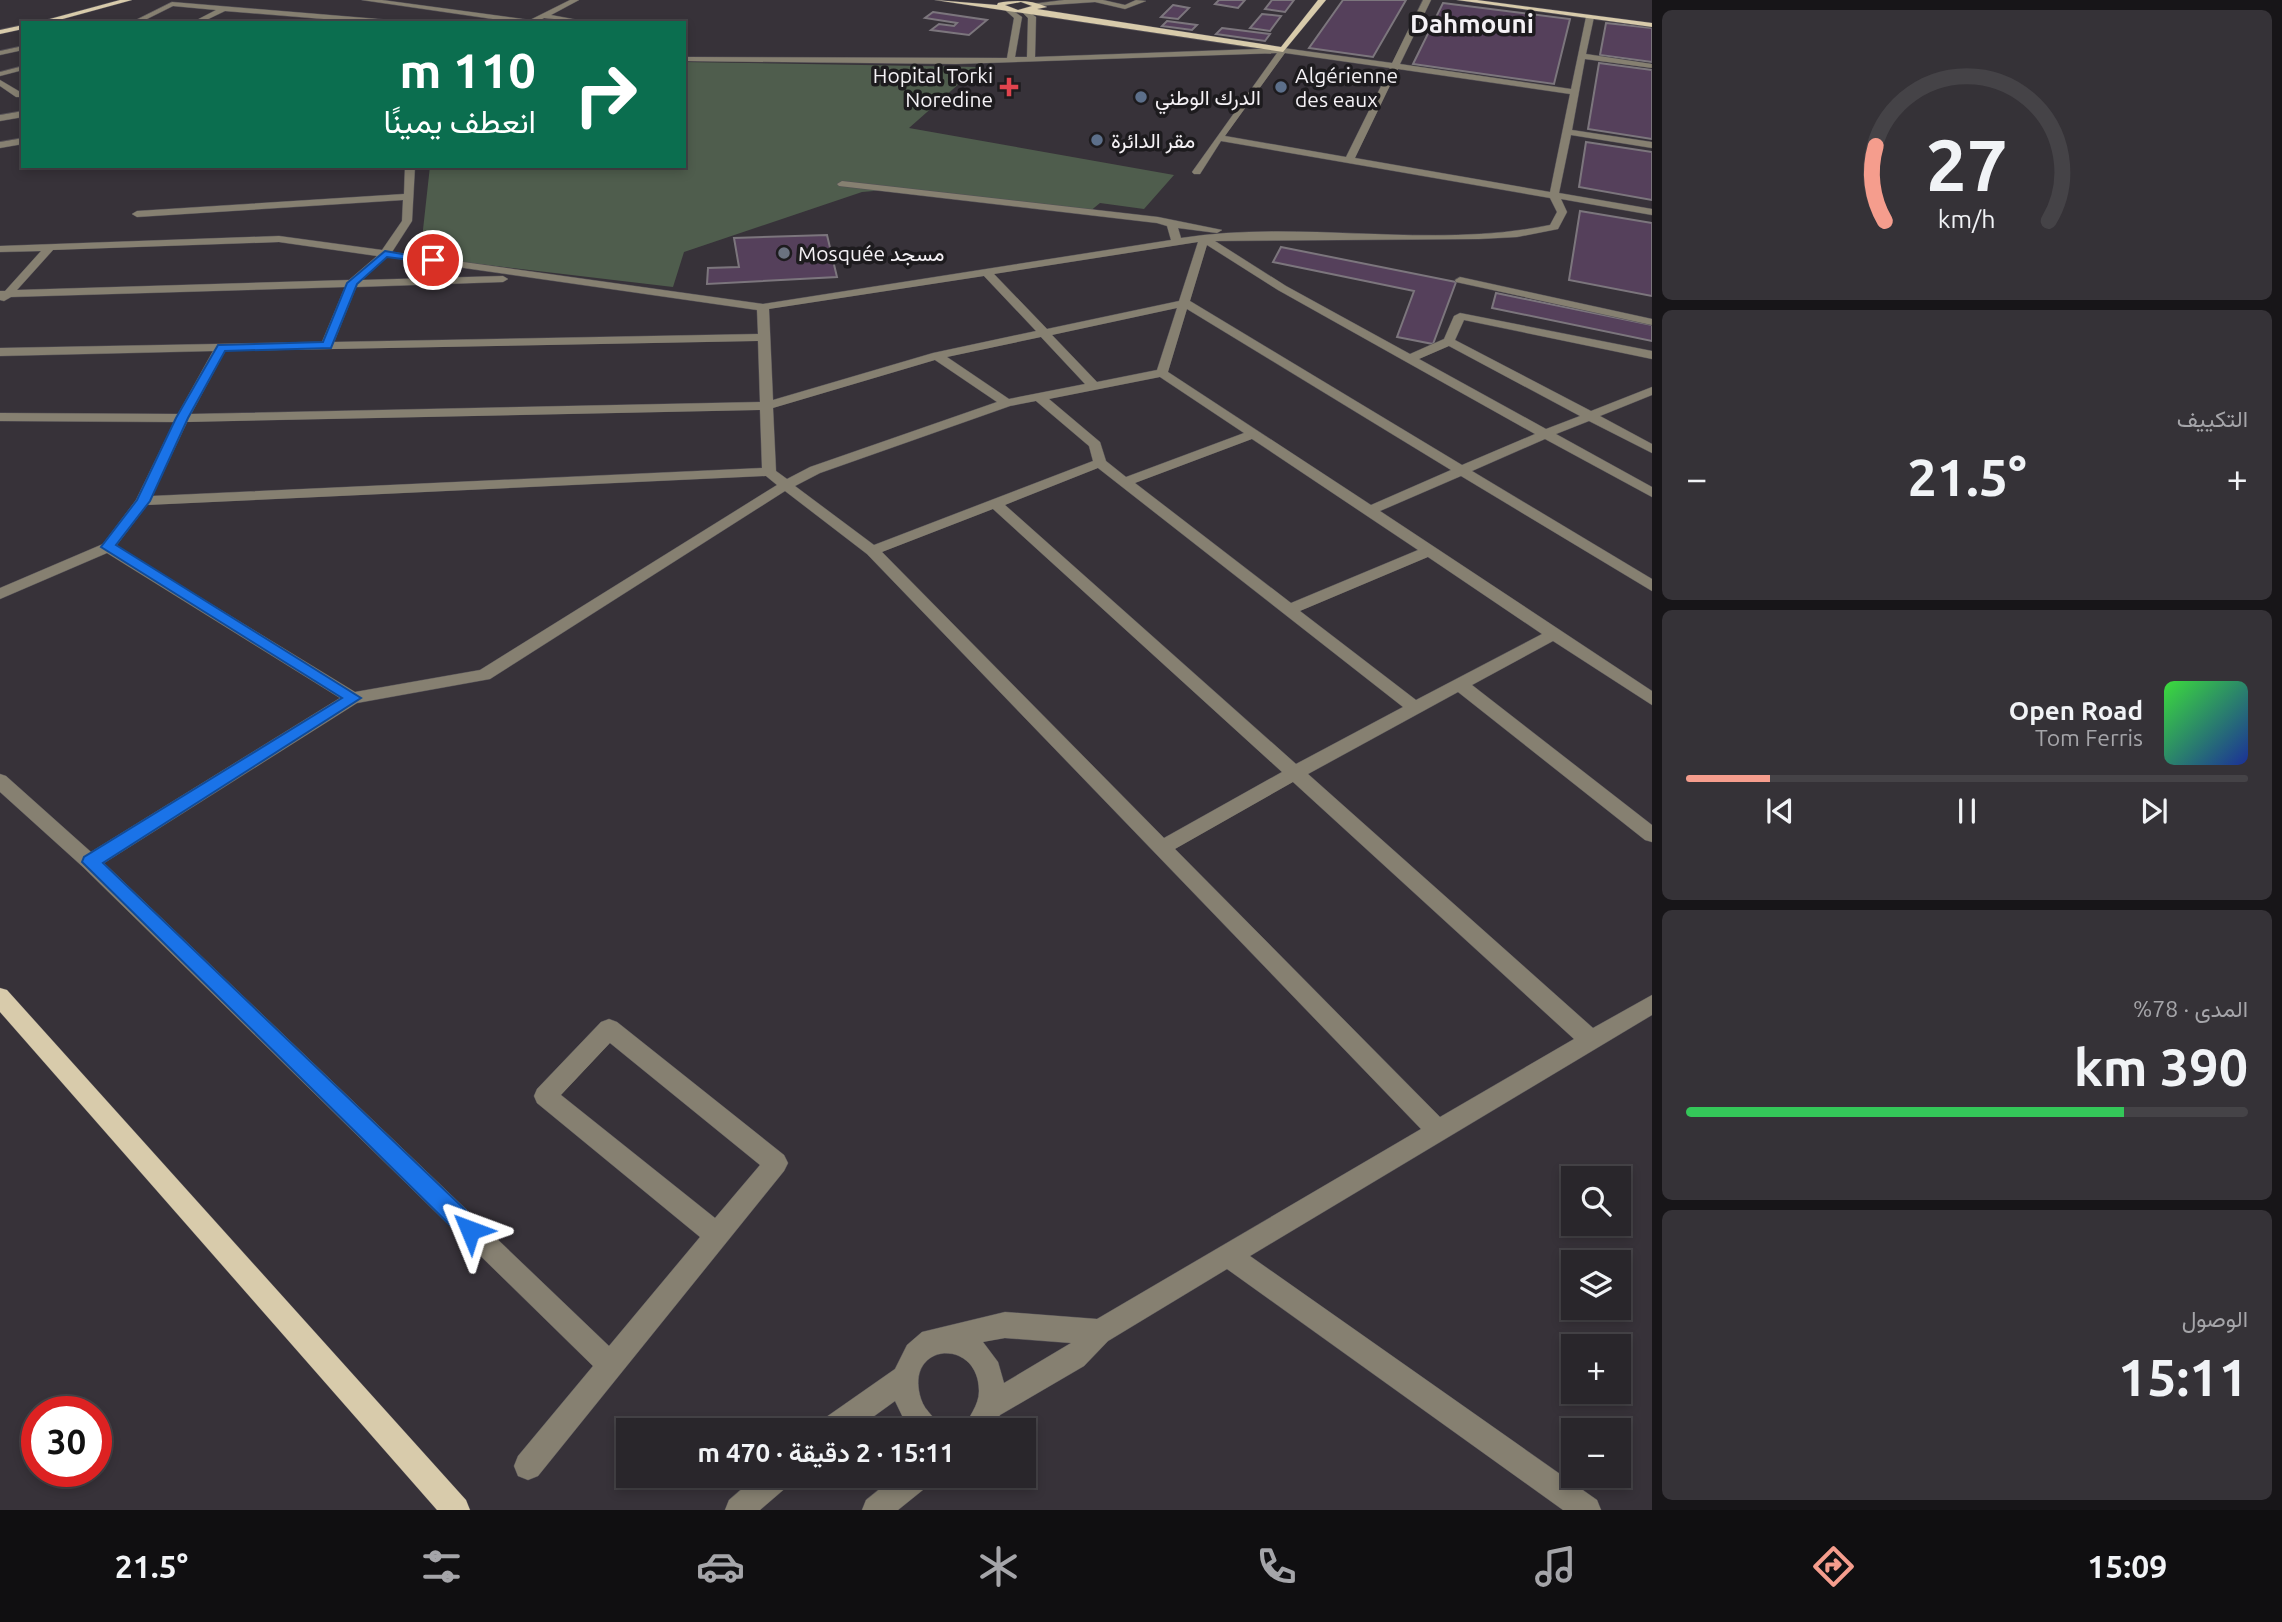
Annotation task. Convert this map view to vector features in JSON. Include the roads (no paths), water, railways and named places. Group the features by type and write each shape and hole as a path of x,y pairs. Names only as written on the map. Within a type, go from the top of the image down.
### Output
{"main road":[{"path":"46,21 128,0"},
{"path":"939,0 1032,7 1117,25 1283,50 1322,0"},
{"path":"1004,6 1001,3 1017,0 1032,7"},
{"path":"1461,0 1590,13 1652,25"},
{"path":"0,32 21,27"},
{"path":"0,997 456,1510"}],"street":[{"path":"356,6 366,0 523,21"},
{"path":"533,21 575,0"},
{"path":"1031,60 1032,7 1057,2 1096,0 1131,8 1142,1 1140,0"},
{"path":"1350,159 1427,0"},
{"path":"137,21 172,4 392,21"},
{"path":"279,12 297,4"},
{"path":"446,11 457,5"},
{"path":"1004,6 1018,17 1010,61"},
{"path":"198,21 225,8"},
{"path":"405,21 429,8"},
{"path":"335,16 346,11"},
{"path":"0,249 279,239 763,307 1204,238 1257,235 1484,237 1528,233 1554,227 1562,212 1554,195 1590,13"},
{"path":"287,21 299,14"},
{"path":"544,16 578,21"},
{"path":"0,53 21,48"},
{"path":"1197,172 1283,50"},
{"path":"686,59 1010,61 1283,50 1575,92"},
{"path":"1582,55 1652,66"},
{"path":"0,74 21,69"},
{"path":"0,82 21,94"},
{"path":"0,98 21,94"},
{"path":"0,118 21,114"},
{"path":"1566,132 1652,145"},
{"path":"1219,138 1652,212"},
{"path":"0,145 21,141"},
{"path":"327,345 352,283 385,254 407,221 410,168"},
{"path":"842,184 1158,220 1257,235"},
{"path":"137,214 408,197"},
{"path":"1172,224 1177,243"},
{"path":"1162,373 1204,238"},
{"path":"1204,238 1282,288 1652,493"},
{"path":"3,297 50,247"},
{"path":"986,272 1094,386"},
{"path":"3,297 552,277"},
{"path":"1460,280 1652,322"},
{"path":"0,416 182,418 766,405 937,356 1185,303 1459,472 1652,586"},
{"path":"763,307 769,472"},
{"path":"1410,359 1448,341 1460,316 1652,355"},
{"path":"0,352 764,337"},
{"path":"1448,341 1652,449"},
{"path":"0,594 108,547 143,501 182,418 221,347"},
{"path":"937,356 1007,403"},
{"path":"90,862 353,698 484,676 786,485 815,470 1007,403 1162,373 1652,699"},
{"path":"1369,511 1545,433 1652,391"},
{"path":"1039,397 1095,445 1100,463 1416,709"},
{"path":"1125,482 1254,434"},
{"path":"872,551 1100,463"},
{"path":"143,501 769,472 872,551 1438,1131"},
{"path":"995,503 1591,1040"},
{"path":"108,547 353,698"},
{"path":"1289,610 1429,551"},
{"path":"1162,848 1296,772 1554,634"},
{"path":"1460,685 1652,835"},
{"path":"0,781 90,862 610,1365"},
{"path":"992,1405 1074,1357 1099,1332 1652,1004"},
{"path":"528,1466 776,1163 609,1029 545,1096 717,1235"},
{"path":"1228,1255 1587,1510"},
{"path":"916,1418 906,1393 906,1377 910,1362 919,1350 931,1342 968,1331 1005,1325 1099,1332"},
{"path":"931,1342 959,1340 972,1347 984,1359 994,1389 992,1405 986,1418"},
{"path":"849,1418 906,1377"},
{"path":"738,1510 764,1488"},
{"path":"876,1510 903,1488"}],"place":[{"name":"Hopital Torki Noredine","path":"1009,87"},
{"name":"Algérienne des eaux","path":"1281,87"},
{"name":"الدرك الوطني","path":"1141,97"},
{"name":"مقر الدائرة","path":"1097,140"},
{"name":"Mosquée مسجد","path":"784,253"}],"district":[{"name":"Dahmouni","path":"1472,23"}]}
